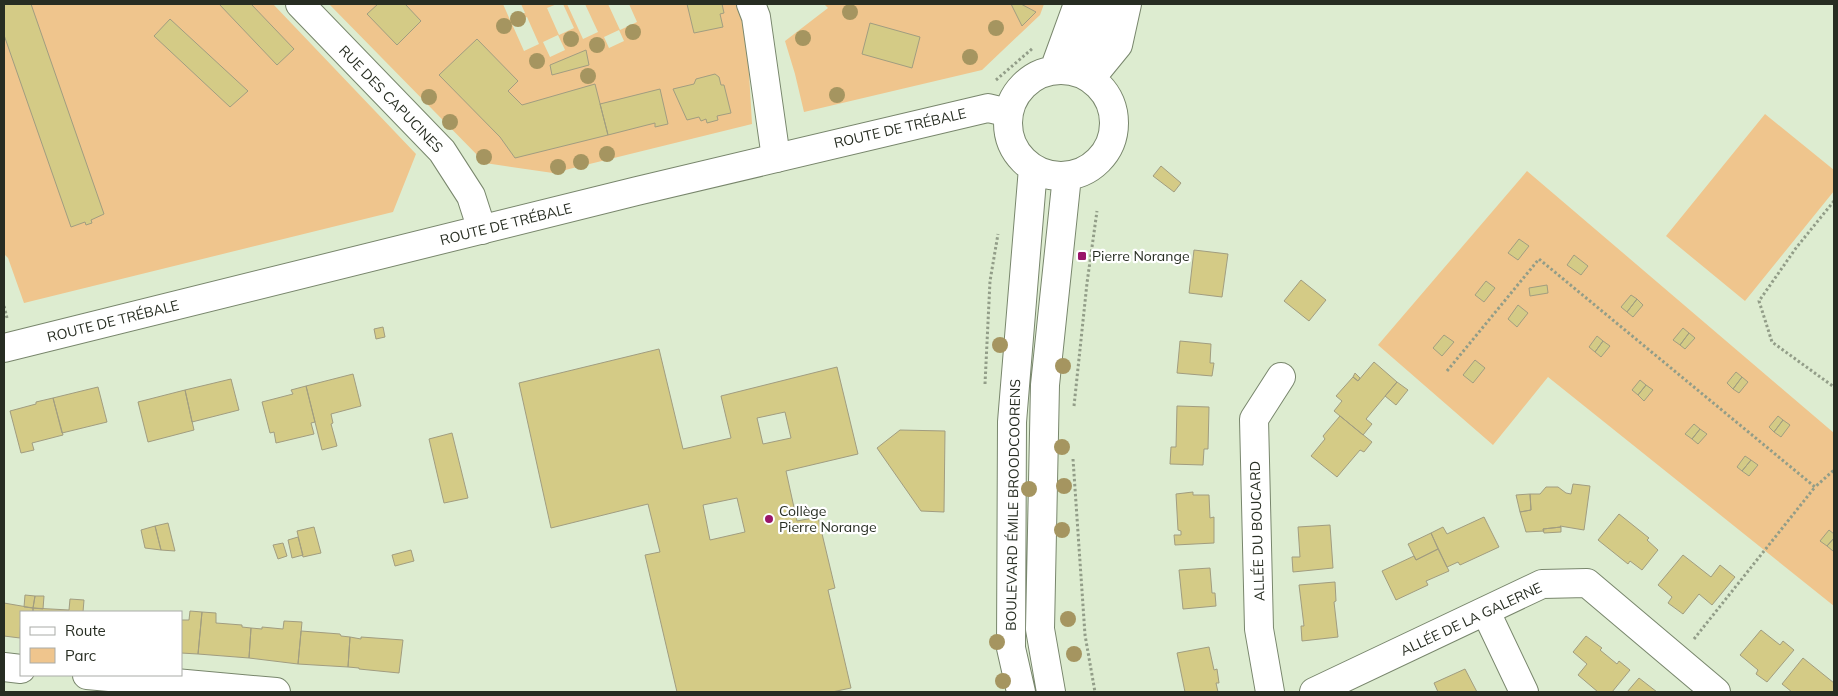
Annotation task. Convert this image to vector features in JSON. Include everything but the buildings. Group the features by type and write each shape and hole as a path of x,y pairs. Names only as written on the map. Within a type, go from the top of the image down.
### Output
{"street":[{"name":"RUE DES CAPUCINES","path":"300,4 454,149 482,230"},
{"path":"751,4 756,16 776,158"},
{"path":"1072,73 1078,4"},
{"path":"1072,73 1091,38 1104,4"},
{"path":"1072,73 1106,94 1113,111 1114,133 1105,153 1086,170 1066,176 1053,175 1033,168 1021,158 1011,142 1008,124 1011,103 1021,88 1038,75 1072,73 1118,45 1127,4"},
{"name":"ROUTE DE TRÉBALE","path":"4,348 776,158 988,108 1009,113"},
{"name":"BOULEVARD ÉMILE BROODCOORENS","path":"1021,692 1011,648 1012,422 1033,168"},
{"name":"BOULEVARD ÉMILE BROODCOORENS","path":"1051,692 1040,630 1045,385 1066,176"},
{"name":"ALLÉE DU BOUCARD","path":"1270,692 1259,629 1254,419 1281,377"},
{"name":"ALLÉE DE LA GALERNE","path":"1314,692 1542,584 1587,583 1716,692"},
{"path":"1486,612 1524,692"},
{"path":"4,667 20,669"},
{"path":"99,676 276,692"}],"path":[{"path":"996,80 1033,47"},
{"path":"1834,201 1796,248 1759,302 1772,342 1834,387"},
{"path":"1074,409 1086,283 1097,211"},
{"path":"1447,371 1539,259 1815,487"},
{"path":"4,306 7,318"},
{"path":"1073,454 1085,635 1095,692"},
{"path":"1677,660 1815,487 1834,470"}],"green space":[{"path":"4,4 273,4 416,154 393,212 24,303 8,258 4,254"},
{"path":"329,4 503,4 510,20 525,13 521,4 557,4 547,8 559,35 574,28 563,4 567,4 583,39 598,32 585,4 608,4 620,30 637,22 629,4 739,4 746,22 752,124 553,173 485,163","holes":["527,17 539,44 524,51 512,24","619,30 624,41 609,48 604,37","558,35 565,50 550,57 543,42"]},
{"path":"824,4 1044,4 1040,15 982,70 804,112 785,41 828,8"},
{"path":"1765,114 1834,170 1834,191 1745,301 1666,236"},
{"path":"1527,171 1834,433 1834,606 1548,377 1493,445 1378,345"}],"place":[{"name":"Pierre Norange","path":"1082,256"},
{"name":"Collège Pierre Norange","path":"769,519"}]}
